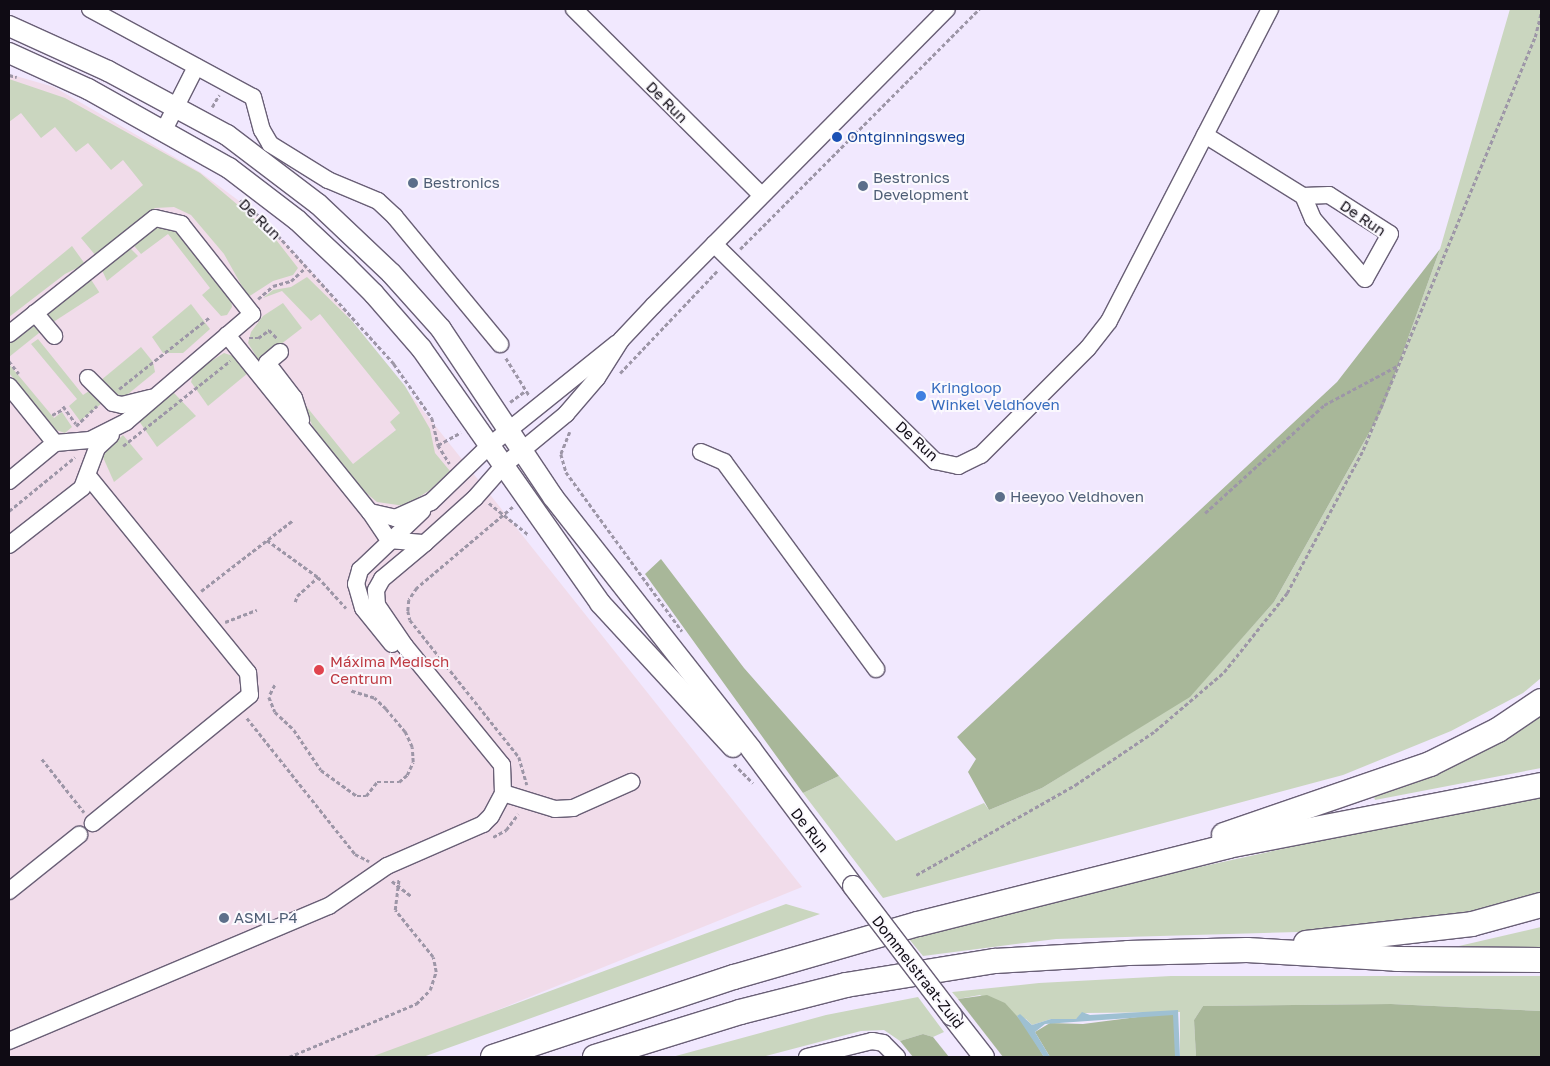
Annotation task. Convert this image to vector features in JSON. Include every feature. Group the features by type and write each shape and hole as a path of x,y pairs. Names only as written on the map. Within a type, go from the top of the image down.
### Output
{"highway":[{"path":"1173,859 1234,831 1374,786 1430,764 1498,730 1541,701"},
{"path":"494,1057 743,974 918,924 1173,859 1541,784"},
{"path":"1247,950 1472,924 1541,905"},
{"path":"595,1057 740,1012 846,985 996,962 1128,953 1247,950 1397,959 1541,960"}],"main road":[{"name":"De Run","path":"9,26 108,71 176,106 255,153 318,204 364,246 441,329 553,497 751,749 767,775 852,886"},
{"name":"De Run","path":"9,53 57,73 164,130 230,168 264,193 374,294 421,348 600,603 730,744 767,775"},
{"name":"Dommelstraat-Zuid","path":"852,886 984,1057"}],"street":[{"path":"90,9 253,97 262,130 270,144 328,180 378,201 500,344"},
{"name":"De Run","path":"574,9 760,195"},
{"path":"438,686 398,652 358,596 356,584 360,570 389,540 489,446 621,340 760,195 947,9"},
{"name":"De Run","path":"714,244 935,461 958,466 980,455 1088,348 1109,321 1270,9"},
{"path":"164,130 196,67"},
{"path":"1205,135 1303,196"},
{"name":"De Run","path":"1329,195 1390,234 1365,279 1313,219 1303,196 1329,195"},
{"path":"9,334 155,218 181,224 252,314 232,340 153,398 97,448 87,474 9,545"},
{"path":"35,313 54,336"},
{"path":"232,340 370,512 389,540"},
{"path":"9,1041 329,906 376,874 483,824 503,793 502,765 396,632 377,605 376,590 382,579 475,498 503,466 566,414 597,378 621,340"},
{"path":"281,348 267,363 294,398 304,429"},
{"path":"88,378 106,398 122,405 153,398"},
{"path":"9,386 55,443 76,449 126,422"},
{"path":"9,481 55,443"},
{"path":"701,452 724,462 876,669"},
{"path":"87,474 248,673 250,695 93,824"},
{"path":"370,512 395,518 431,502"},
{"path":"389,540 425,542"},
{"path":"503,793 555,809 573,808 630,782"},
{"path":"9,891 79,835"},
{"path":"807,1057 872,1041 883,1043 897,1057"}],"path":[{"path":"615,377 730,258 978,9"},
{"path":"916,875 1075,785 1155,731 1224,672 1288,593 1363,450 1535,37 1541,13"},
{"path":"9,75 22,78"},
{"name":"De Run","path":"238,198 265,221 305,268 394,364 432,418 438,445"},
{"path":"252,314 260,294 290,281 305,268"},
{"path":"76,424 106,398 210,317"},
{"path":"117,451 230,362 232,340 258,338 269,330 281,348"},
{"path":"500,344 525,392"},
{"path":"1205,513 1324,405 1398,365"},
{"path":"63,406 76,424 76,449 87,474"},
{"path":"574,425 561,454 566,472 685,636"},
{"path":"9,512 76,449"},
{"path":"487,840 506,830 519,813 524,799 526,775 519,756 410,620 409,600 417,588 502,515"},
{"path":"198,594 292,521"},
{"path":"267,540 318,577 347,610"},
{"path":"295,602 297,596 318,577"},
{"path":"203,617 211,611 221,624 257,610"},
{"path":"396,632 410,620"},
{"path":"275,685 269,697 275,712 294,730 321,770 357,796 366,796 377,782 399,782 407,775 413,762 412,747 405,732 386,709 374,698 351,691"},
{"path":"237,706 356,854 376,874 411,896"},
{"path":"289,1057 416,1004 430,990 436,972 433,957 395,910 399,878 408,874"}],"shaded area":[{"name":"Máxima Medisch Centrum","path":"9,74 54,87 200,172 262,218 321,282 802,887 381,1057 9,1057"}],"green space":[{"path":"1510,9 1541,9 1541,678 1523,693 1451,731 1343,775 883,898 803,793 839,776 896,841 984,803 989,810 1042,788 1190,696 1274,602 1383,408 1440,249"},
{"path":"9,79 65,98 200,173 270,232 298,268 293,275 273,281 248,297 224,254 191,215 174,207 155,208 96,256 81,238 143,185 123,160 111,170 88,143 76,152 55,127 41,138 21,113 9,122"},
{"path":"151,225 176,228 231,298 232,307 227,315 221,316 202,295 210,288 168,234 141,254 130,241"},
{"path":"126,244 138,256 107,281 100,266"},
{"path":"72,246 85,264 65,274 9,317 9,298"},
{"path":"1440,249 1383,408 1274,602 1190,697 1042,788 989,810 968,772 976,759 957,737 1337,382"},
{"path":"307,277 352,321 405,386 430,429 435,453 450,471 430,490 405,506 377,502 359,487 313,427 302,401 353,464 396,430 390,422 400,413 320,314 311,321 282,291 263,298 273,290 291,287"},
{"path":"90,278 99,292 46,327 37,312"},
{"path":"283,303 302,328 259,361 248,343 251,332 263,316"},
{"path":"191,304 210,329 183,353 163,353 152,337"},
{"path":"36,320 44,329 9,357 9,342"},
{"path":"38,339 83,395 89,391 101,404 80,421 69,406 77,399 31,344"},
{"path":"141,347 153,362 155,372 122,399 112,395 100,381"},
{"path":"224,353 236,357 248,373 208,406 191,382 194,372"},
{"path":"9,364 54,418 62,412 72,427 65,433 56,430 9,373"},
{"path":"174,393 196,416 157,447 139,421 167,395"},
{"path":"123,435 143,459 114,482 102,455"},
{"path":"661,559 744,668 839,776 803,793 645,574"},
{"path":"1541,715 1541,768 1375,800 1374,797 1465,761"},
{"path":"1541,796 1541,897 1441,921 1335,931 1056,939 923,956 909,939 1085,892 1355,833"},
{"path":"786,904 820,914 423,1057 371,1057"},
{"path":"1541,927 1541,952 1459,951 1459,946"},
{"path":"1171,976 1541,976 1541,1011 1391,1004 1203,1006 1194,1020 1196,1057 1180,1057 1180,1012 1085,1013 1076,1019 1051,1019 1032,1025 1026,1019 1018,1017 980,995 958,999 952,992 1039,983"},
{"path":"987,995 1005,1003 1025,1025 1044,1057 1003,1057 958,999"},
{"path":"918,997 944,1032 933,1037 923,1034 900,1041 884,1030 861,1031 762,1057 672,1057 826,1015"},
{"path":"1391,1004 1541,1011 1541,1057 1196,1057 1194,1020 1203,1006"},
{"path":"1153,1015 1175,1015 1175,1057 1050,1057 1035,1032 1050,1023 1083,1024"},
{"path":"923,1034 933,1037 949,1057 913,1057 900,1041"}],"water":[{"path":"1178,1010 1180,1057 1175,1057 1173,1015 1045,1024 1035,1032 1050,1057 1044,1057 1017,1016 1020,1014 1032,1025 1051,1019 1076,1019 1082,1012 1090,1015"}],"place":[{"name":"Ontginningsweg","path":"837,137"},
{"name":"Bestronics","path":"413,183"},
{"name":"Bestronics Development","path":"863,186"},
{"name":"Kringloop Winkel Veldhoven","path":"921,396"},
{"name":"Heeyoo Veldhoven","path":"1000,497"},
{"name":"Máxima Medisch Centrum","path":"319,670"},
{"name":"ASML P4","path":"224,918"}]}
